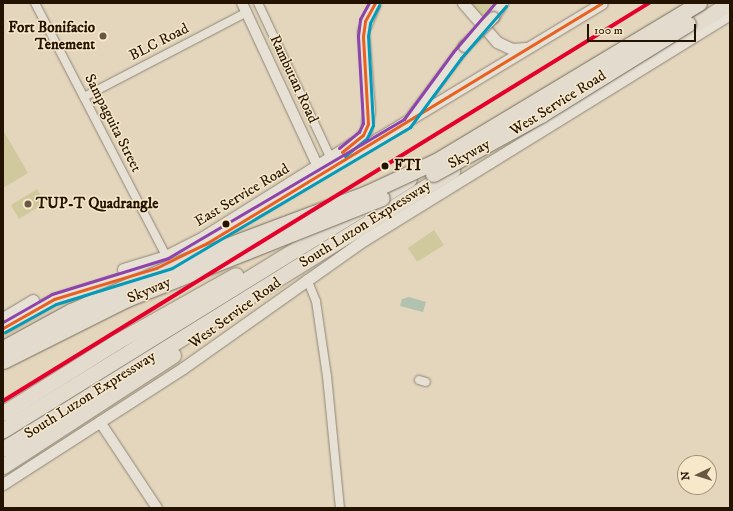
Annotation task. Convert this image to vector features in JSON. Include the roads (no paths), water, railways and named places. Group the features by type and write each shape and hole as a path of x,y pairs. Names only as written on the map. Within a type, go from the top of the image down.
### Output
{"highway":[{"name":"South Luzon Expressway","path":"3,430 698,3"},
{"name":"Skyway","path":"3,348 71,311 171,267 367,193 436,161 698,3"},
{"name":"Skyway","path":"3,361 127,299 371,203 440,170 541,115 722,3"},
{"name":"South Luzon Expressway","path":"3,449 209,320 730,3"},
{"path":"3,413 182,304 381,197"},
{"path":"3,466 187,345 209,320"}],"main road":[{"name":"East Service Road","path":"3,318 65,286 166,256 351,147 366,130 369,110 363,31 375,3"},
{"path":"463,3 497,42 512,49 530,48"},
{"path":"407,123 464,46 492,17 502,3"},
{"name":"East Service Road","path":"3,328 34,308 75,291 170,263 407,123 602,3"},
{"name":"West Service Road","path":"3,484 183,368 307,279 377,232 730,14"}],"street":[{"name":"Sampaguita Street","path":"35,3 166,256"},
{"name":"Rambutan Road","path":"258,3 331,159"},
{"name":"BLC Road","path":"84,97 244,8"},
{"name":"Rambutan Road","path":"244,8 318,167"},
{"path":"307,279 316,301 327,376 340,508"},
{"path":"100,422 157,508"}],"place":[{"name":"Fort Bonifacio Tenement","path":"103,36"},
{"name":"FTI","path":"385,166"},
{"name":"TUP-T Quadrangle","path":"28,204"}]}
